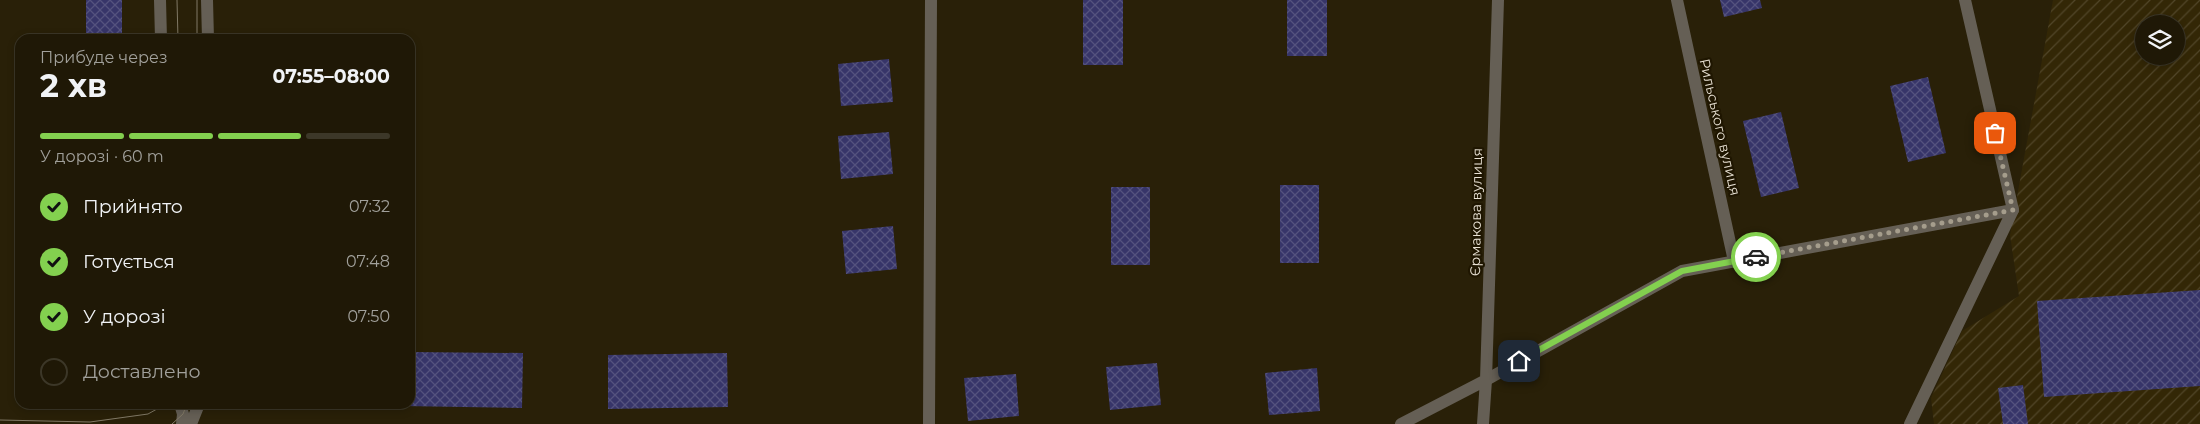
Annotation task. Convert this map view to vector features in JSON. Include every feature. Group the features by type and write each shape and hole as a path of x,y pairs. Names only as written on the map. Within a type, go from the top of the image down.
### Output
{"street":[{"path":"160,0 161,34"},
{"path":"208,0 208,34"},
{"path":"929,424 931,0"},
{"name":"Єрмакова вулиця","path":"1482,424 1486,380 1498,0"},
{"name":"Рильського вулиця","path":"1677,0 1734,261"},
{"path":"1910,424 2013,210 1965,0"},
{"path":"1401,424 1486,380 1682,271 2013,210"},
{"path":"182,409 182,424"},
{"path":"191,424 197,409"}],"shaded area":[{"path":"2053,0 2200,0 2200,424 1934,424 1931,398 1962,331 2019,296 2010,235"}],"building":[{"path":"86,0 122,0 122,33 86,33"},
{"path":"1083,0 1123,0 1123,65 1083,65"},
{"path":"1287,0 1327,0 1327,56 1287,56"},
{"path":"1720,0 1760,0 1762,8 1724,17"},
{"path":"889,59 893,102 841,106 838,64"},
{"path":"1928,77 1946,153 1908,162 1890,86"},
{"path":"1781,112 1799,188 1761,197 1743,121"},
{"path":"889,132 893,174 841,179 838,136"},
{"path":"1280,185 1319,185 1319,263 1280,263"},
{"path":"1111,187 1150,187 1150,265 1111,265"},
{"path":"893,226 897,269 846,274 842,231"},
{"path":"2200,290 2200,386 2044,397 2037,301"},
{"path":"415,352 523,353 522,408 415,406"},
{"path":"727,353 728,407 608,409 608,355"},
{"path":"1157,363 1161,405 1110,410 1106,367"},
{"path":"1317,368 1320,411 1269,415 1265,373"},
{"path":"1016,374 1019,416 968,421 964,378"},
{"path":"2023,385 2028,424 2003,424 1998,388"}],"tram line":[{"path":"177,0 178,34"},
{"path":"197,0 197,34"},
{"path":"0,420 90,422 148,414 157,409"},
{"path":"172,424 183,414 185,409"}],"way so far":[{"path":"1756,257 2013,210 1995,133"}],"route":[{"path":"1519,361 1682,271 1756,257"}]}
